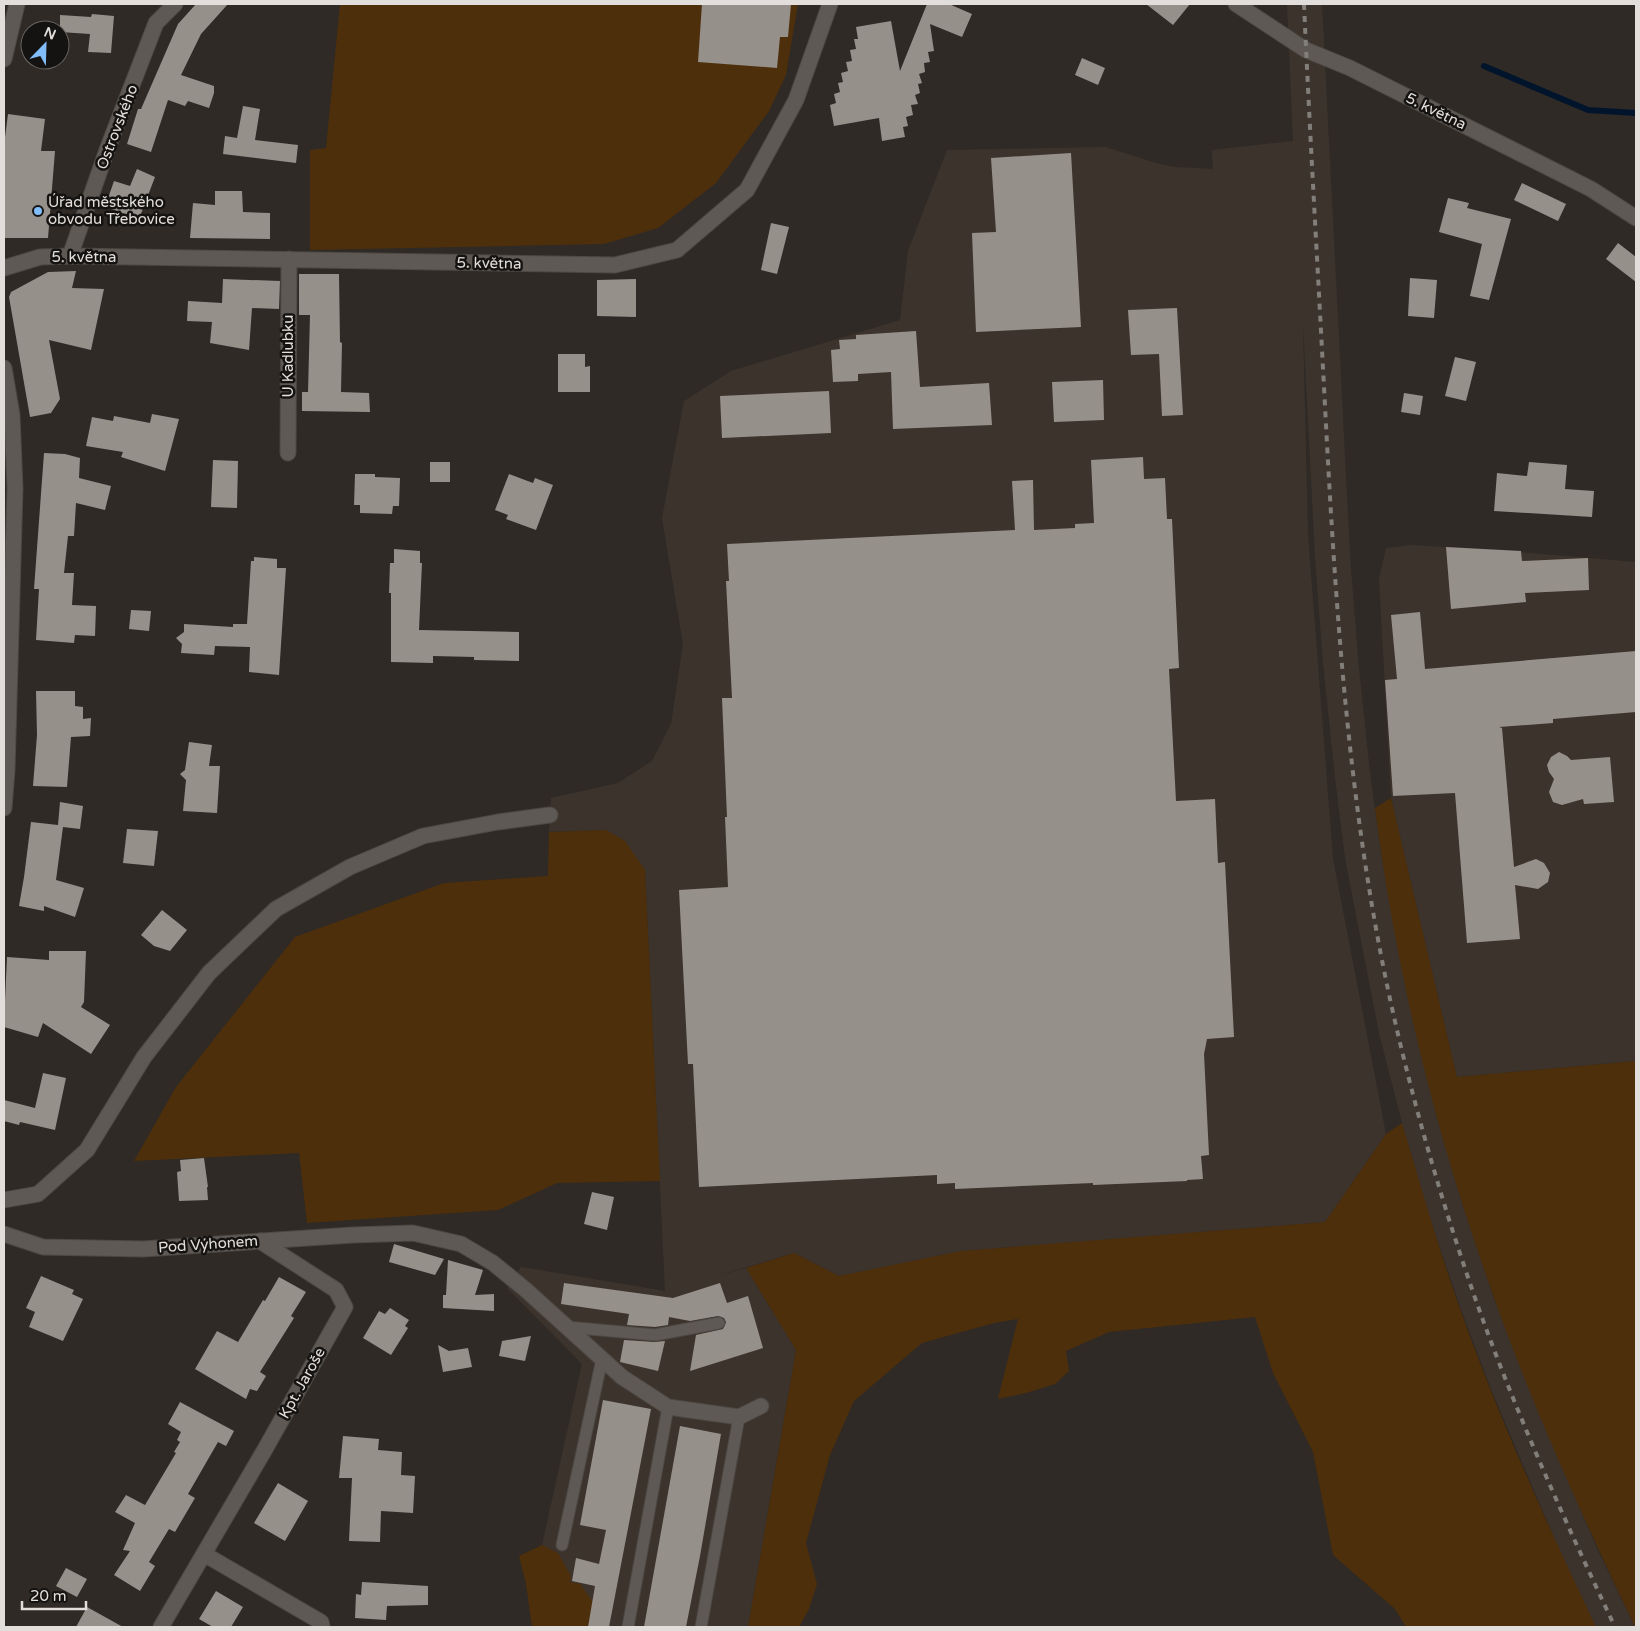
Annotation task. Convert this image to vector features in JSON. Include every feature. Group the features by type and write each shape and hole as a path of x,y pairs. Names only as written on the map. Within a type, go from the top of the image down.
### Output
{"street":[{"path":"4,59 17,4"},
{"name":"Ostrovského","path":"70,256 107,150 156,23 175,4"},
{"name":"5. května","path":"4,268 40,257 70,256 615,264 677,250 747,190 796,100 830,4"},
{"name":"5. května","path":"1236,4 1306,50 1350,68 1591,188 1636,218"},
{"name":"U Kadlubku","path":"288,453 289,259"},
{"path":"4,368 12,415 15,488 8,619 4,808"},
{"path":"4,1200 38,1194 87,1150 144,1057 197,988 209,973 276,909 350,867 422,836 498,822 550,815"},
{"name":"Pod Výhonem","path":"4,1234 43,1247 143,1249 414,1233 461,1244 485,1258 526,1290 622,1377 668,1407"},
{"name":"Kpt. Jaroše","path":"161,1627 345,1307 336,1290 260,1241"},
{"path":"668,1407 739,1417 761,1406"},
{"path":"204,1554 322,1622 322,1627"}],"lane":[{"path":"567,1327 655,1335 719,1324"},
{"path":"562,1545 602,1358"},
{"path":"628,1627 668,1407"},
{"path":"701,1627 739,1417"}],"shaded area":[{"path":"340,4 798,4 786,75 769,111 716,183 658,228 604,244 310,250 310,150 326,148"},
{"path":"1287,4 1322,4 1350,555 1358,659 1370,773 1381,853 1414,1025 1436,1114 1462,1203 1492,1293 1561,1465 1597,1548 1635,1627 1596,1627 1565,1563 1491,1389 1459,1304 1428,1213 1379,1033 1345,858 1335,777 1323,663 1315,557 1303,324 1308,536 1333,859 1386,1134 1325,1222 962,1251 839,1276 794,1253 707,1279 746,1268 796,1350 748,1627 588,1627 593,1602 570,1582 558,1553 542,1545 582,1364 507,1288 521,1267 665,1291 645,870 606,830 549,832 551,798 618,783 652,761 671,724 683,644 662,518 684,401 731,371 900,320 908,251 947,150 1106,147 1159,164 1175,167 1213,169 1212,150 1293,141"},
{"path":"1412,545 1636,562 1636,1061 1457,1077 1391,798 1379,578 1386,548"},
{"path":"1391,798 1457,1077 1636,1061 1636,1627 1577,1503 1507,1335 1453,1174 1420,1053 1394,931 1375,808"},
{"path":"606,830 625,841 645,870 660,1181 557,1183 498,1210 307,1223 299,1153 134,1161 176,1087 295,937 444,883 548,876 549,832"},
{"path":"1402,1123 1443,1258 1489,1386 1523,1467 1596,1627 1406,1627 1395,1609 1333,1555 1313,1452 1273,1373 1255,1317 1109,1332 1066,1351 1069,1371 1055,1384 998,1399 1018,1319 994,1323 922,1343 854,1401 830,1455 806,1543 817,1584 809,1609 799,1627 748,1627 796,1350 746,1268 794,1253 839,1276 961,1251 1325,1222 1386,1134"},
{"path":"542,1545 558,1553 571,1576 570,1582 580,1584 593,1602 588,1627 532,1627 526,1584 519,1556"}],"building":[{"path":"196,4 228,4 201,34 181,75 214,86 214,93 209,108 188,101 185,106 168,100 151,152 127,144 138,109 141,109 178,24"},
{"path":"702,4 791,4 788,37 780,37 777,68 698,62"},
{"path":"927,4 949,4 972,14 962,37 930,24 934,51 928,52 930,62 924,63 925,72 919,74 922,83 918,84 920,93 915,95 918,104 911,105 913,115 906,117 908,126 903,127 905,137 882,141 879,118 834,126 830,105 836,103 834,94 840,92 838,83 843,82 841,73 848,71 846,62 852,61 850,50 856,49 854,39 858,39 856,27 891,21 900,71"},
{"path":"1146,4 1190,4 1173,25"},
{"path":"92,14 114,16 111,53 88,52 90,34 70,33 70,20 60,20 60,15 91,17"},
{"path":"1082,58 1105,68 1098,85 1075,75"},
{"path":"243,106 260,109 255,140 298,145 296,163 223,154 225,136 237,138"},
{"path":"8,114 45,119 41,151 55,151 48,238 4,238 4,145"},
{"path":"1071,153 1081,327 976,332 972,233 996,232 991,158"},
{"path":"137,169 155,177 139,219 105,207 114,181 130,186"},
{"path":"1522,183 1566,204 1558,221 1514,200"},
{"path":"215,191 242,191 243,212 270,213 270,239 190,238 193,203 215,205"},
{"path":"1448,198 1469,203 1467,208 1511,219 1489,300 1470,296 1482,244 1439,232"},
{"path":"771,223 789,227 777,274 761,270"},
{"path":"1618,243 1636,257 1636,282 1606,259"},
{"path":"76,271 72,288 104,289 91,350 49,340 60,399 51,413 30,417 9,297 11,292 48,272"},
{"path":"299,274 339,274 340,342 342,343 341,392 369,393 370,412 302,411 302,392 308,392 310,315 299,315"},
{"path":"1410,278 1437,280 1434,318 1408,316"},
{"path":"223,279 280,281 279,309 252,308 249,350 210,343 212,322 187,321 188,301 222,303"},
{"path":"636,279 636,317 597,316 597,280"},
{"path":"1177,308 1183,415 1162,416 1159,354 1131,355 1128,310"},
{"path":"916,331 920,387 989,383 992,425 893,429 891,372 858,374 858,381 833,382 831,350 840,349 839,340 856,339 856,335"},
{"path":"558,354 585,354 585,367 590,366 590,392 558,392"},
{"path":"1455,357 1476,362 1466,401 1445,396"},
{"path":"1103,380 1104,420 1054,422 1052,382"},
{"path":"829,391 831,433 722,438 720,396"},
{"path":"1404,393 1423,396 1420,415 1401,412"},
{"path":"152,414 179,419 165,471 121,457 123,452 86,446 92,417 113,421 114,416 150,423"},
{"path":"44,453 65,454 80,458 79,478 111,486 105,510 76,503 74,536 68,536 64,573 74,573 72,605 96,606 95,636 75,635 74,643 36,640 39,589 34,589"},
{"path":"1143,457 1144,479 1165,478 1167,519 1172,519 1179,668 1169,669 1176,801 1215,799 1218,863 1225,862 1234,1037 1207,1039 1204,1054 1209,1155 1201,1156 1203,1179 1093,1185 1093,1183 955,1189 955,1183 937,1184 937,1175 699,1187 693,1064 688,1064 679,890 728,887 722,698 732,698 726,581 729,581 727,544 1015,530 1012,481 1033,480 1034,530 1075,528 1075,524 1094,523 1091,460"},
{"path":"213,460 238,461 237,508 211,507"},
{"path":"430,462 450,462 450,482 430,482"},
{"path":"1529,462 1567,465 1565,489 1594,491 1592,517 1494,511 1497,473 1527,476"},
{"path":"355,474 375,474 375,477 400,478 399,506 393,506 392,514 360,513 360,505 354,505"},
{"path":"509,474 533,483 535,478 553,485 536,530 506,519 508,515 495,510"},
{"path":"1446,547 1521,551 1522,561 1588,558 1589,590 1525,593 1526,602 1451,609"},
{"path":"394,549 420,551 420,563 422,563 419,630 519,632 519,661 474,660 474,657 433,656 433,663 391,662 391,593 389,593 390,563 394,563"},
{"path":"254,557 277,559 277,568 286,568 279,675 249,672 250,647 215,646 214,655 181,653 182,644 176,638 184,632 184,624 233,627 233,624 247,624 251,561 254,561"},
{"path":"131,610 151,611 149,631 129,629"},
{"path":"1420,612 1425,669 1636,651 1636,712 1553,719 1553,723 1499,727 1502,728 1514,867 1536,859 1544,863 1550,873 1548,882 1538,889 1515,885 1520,939 1467,943 1455,793 1393,796 1385,680 1397,679 1391,615"},
{"path":"36,691 75,691 75,706 83,707 83,719 91,718 90,736 71,737 67,787 33,786 37,735"},
{"path":"189,742 212,745 209,766 220,766 217,813 183,811 186,780 180,774 185,770"},
{"path":"1559,752 1571,760 1610,757 1614,802 1584,804 1583,799 1562,805 1553,802 1549,792 1554,779 1547,765 1551,757"},
{"path":"60,802 83,806 80,829 63,827 56,880 84,888 75,917 44,906 44,911 19,906 31,822 58,825"},
{"path":"127,829 158,831 154,866 123,863"},
{"path":"162,910 187,930 170,951 154,946 141,935"},
{"path":"49,951 86,951 84,1002 81,1007 110,1025 91,1054 43,1023 38,1037 4,1027 7,957 49,960"},
{"path":"43,1073 66,1078 55,1130 20,1122 19,1125 4,1121 4,1100 35,1108"},
{"path":"204,1158 208,1200 179,1201 177,1172 181,1171 180,1160"},
{"path":"592,1192 614,1197 607,1230 584,1224"},
{"path":"394,1244 444,1259 435,1275 389,1262"},
{"path":"448,1260 483,1270 475,1295 494,1294 494,1311 443,1308 443,1295 446,1295"},
{"path":"41,1276 74,1290 72,1294 83,1299 63,1341 29,1327 35,1312 26,1308"},
{"path":"279,1277 306,1292 291,1316 294,1318 260,1372 266,1376 257,1391 250,1389 246,1399 195,1369 217,1331 238,1342"},
{"path":"564,1283 673,1298 720,1283 727,1303 748,1296 763,1348 690,1371 696,1335 723,1329 726,1322 724,1318 718,1316 690,1321 669,1317 668,1325 655,1327 627,1325 629,1314 561,1304"},
{"path":"390,1308 409,1320 405,1326 408,1328 391,1355 363,1338 379,1311 385,1314"},
{"path":"531,1336 525,1361 499,1356 502,1341"},
{"path":"624,1340 665,1341 658,1371 620,1362"},
{"path":"438,1345 449,1351 468,1348 472,1367 443,1372"},
{"path":"603,1400 651,1409 609,1627 588,1627 595,1586 572,1581 576,1558 599,1564 606,1530 580,1525"},
{"path":"180,1402 234,1431 226,1446 218,1442 188,1494 195,1498 175,1532 169,1529 149,1562 155,1566 140,1591 114,1575 130,1551 123,1550 135,1523 115,1512 126,1495 145,1505 176,1453 174,1452 180,1442 177,1440 181,1432 168,1424"},
{"path":"680,1426 721,1434 700,1556 686,1627 644,1627"},
{"path":"343,1436 379,1439 378,1450 402,1452 401,1475 415,1476 413,1513 381,1511 380,1542 349,1541 352,1478 339,1478"},
{"path":"278,1483 308,1501 285,1541 254,1523"},
{"path":"66,1568 87,1579 77,1597 56,1586"},
{"path":"362,1582 428,1586 428,1605 387,1606 386,1620 355,1618 356,1594 361,1595"},
{"path":"216,1591 243,1607 231,1627 213,1627 199,1619"},
{"path":"87,1607 123,1627 76,1627"}],"waterway":[{"path":"1484,66 1588,110 1636,113"}],"railway":[{"path":"1304,4 1329,484 1340,641 1356,798 1381,953 1405,1064 1442,1197 1474,1295 1489,1338 1540,1463 1615,1627"}],"place":[{"name":"Úřad městského obvodu Třebovice","path":"38,211"}]}
